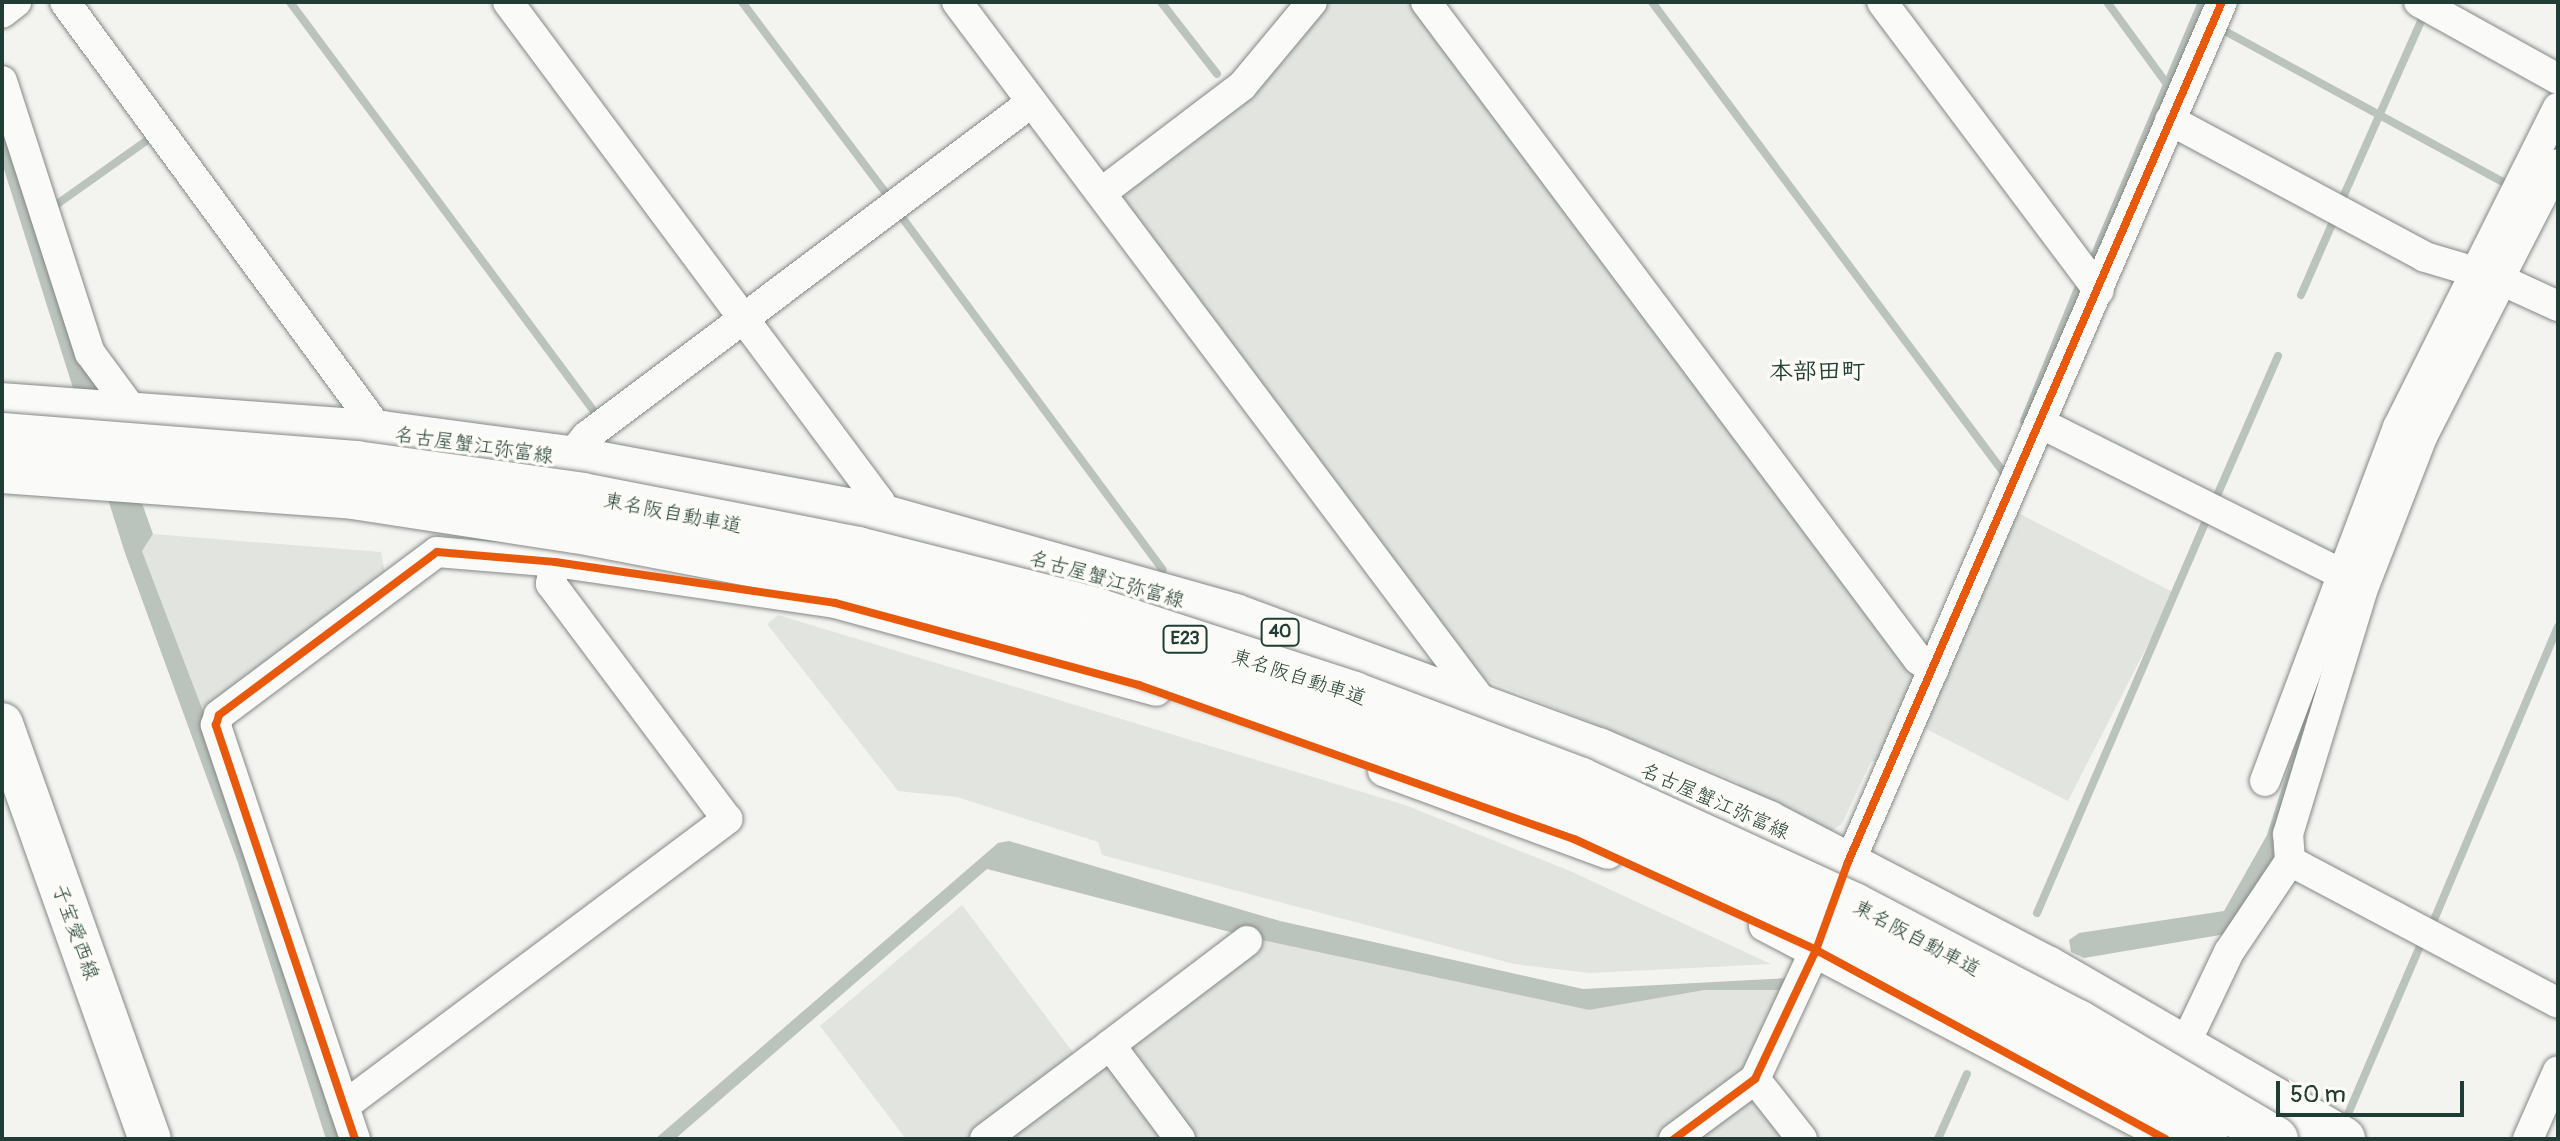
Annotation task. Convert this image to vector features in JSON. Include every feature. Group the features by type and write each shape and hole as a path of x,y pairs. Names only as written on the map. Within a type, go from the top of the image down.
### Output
{"main road":[{"name":"名古屋蟹江弥富線","path":"2,405 128,410 381,433 569,458 880,516 1235,616 1598,750 1848,862 2185,1044 2343,1139"},
{"name":"東名阪自動車道","path":"2,435 356,463 583,495 858,549 1090,608 1354,694 1581,780 1854,905 2078,1022 2276,1139"},
{"name":"東名阪自動車道","path":"2,471 353,497 576,531 848,583 1082,644 1570,813 1841,937 2062,1054 2206,1139"},
{"name":"子宝愛西線","path":"2,724 150,1139"}],"street":[{"path":"2,13 16,2"},
{"path":"65,2 381,433"},
{"path":"508,2 880,502 880,516"},
{"path":"957,2 1489,711"},
{"path":"1101,193 1242,86 1312,2"},
{"path":"1426,2 1918,659 1933,670"},
{"path":"1882,2 2099,291"},
{"path":"1674,1139 1755,1079 1816,950 1848,862 2042,424 2222,2"},
{"path":"2419,2 2558,79"},
{"path":"2,81 90,353 128,410"},
{"path":"569,458 587,436 1032,102"},
{"path":"2265,781 2352,580 2423,435 2558,108"},
{"path":"2170,120 2425,257 2490,276 2558,306"},
{"path":"2490,276 2558,164"},
{"path":"2042,424 2352,580"},
{"path":"355,1139 216,725 219,715 437,552 555,562 835,603 1139,685 1574,839 1816,950 2153,1135 2185,1044 2229,952 2290,861 2288,834 2352,580"},
{"path":"344,1106 727,819 551,584 555,562"},
{"path":"2290,861 2558,1003"},
{"path":"985,1139 1247,941"},
{"path":"1110,1045 1180,1139"},
{"path":"2528,1139 2558,1071"},
{"path":"1755,1079 1802,1139"}],"shaded area":[{"path":"1325,2 1417,2 1916,673 1878,762 1871,761 1842,824 1828,832 1743,794 1738,782 1484,679 1124,199 1129,186"},
{"path":"2,112 153,534 142,551 208,724 346,1139 326,1139 238,863 125,553 2,163"},
{"path":"2558,133 2558,147 2418,431 2280,825 2273,868 2232,933 2084,958 2071,952 2069,940 2079,933 2224,911 2267,835 2350,573"},
{"path":"2012,510 2174,593 2068,801 1906,718"},
{"path":"153,534 381,552 387,584 208,724 142,551"},
{"path":"778,615 1405,805 1570,871 1771,964 1590,973 1514,964 1102,855 1098,842 957,797 898,791 767,624"},
{"path":"1009,841 1280,921 1583,989 1789,978 1788,990 1705,990 1589,1010 1257,939 987,869 675,1139 655,1139 998,843"},
{"path":"962,905 1078,1059 975,1139 906,1139 820,1026"},
{"path":"1257,939 1589,1010 1705,990 1788,990 1747,1072 1654,1139 1194,1139 1130,1053 1132,1032"},
{"path":"1099,1062 1113,1065 1169,1139 998,1139"},
{"path":"1744,1100 1770,1110 1792,1139 1692,1139"}],"waterway":[{"path":"290,2 599,418"},
{"path":"742,2 891,200"},
{"path":"1161,2 1217,74"},
{"path":"1652,2 2004,473"},
{"path":"2107,2 2167,84"},
{"path":"2093,259 2202,2"},
{"path":"2340,204 2422,19"},
{"path":"2223,30 2507,184"},
{"path":"53,207 152,137"},
{"path":"898,212 1163,570"},
{"path":"2301,295 2335,217"},
{"path":"2024,421 2078,289"},
{"path":"2216,498 2278,356"},
{"path":"2037,913 2207,518"},
{"path":"2431,927 2558,627"},
{"path":"2348,1114 2421,944"},
{"path":"1938,1139 1967,1074"}],"cycle path":[{"path":"1674,1139 1755,1079 1816,950 1848,862 2222,2"},
{"path":"355,1139 216,725 219,715 437,552 555,562 835,603 1139,685 1574,839 1816,950 2165,1139"}],"district":[{"name":"本部田町","path":"1817,372"}]}
